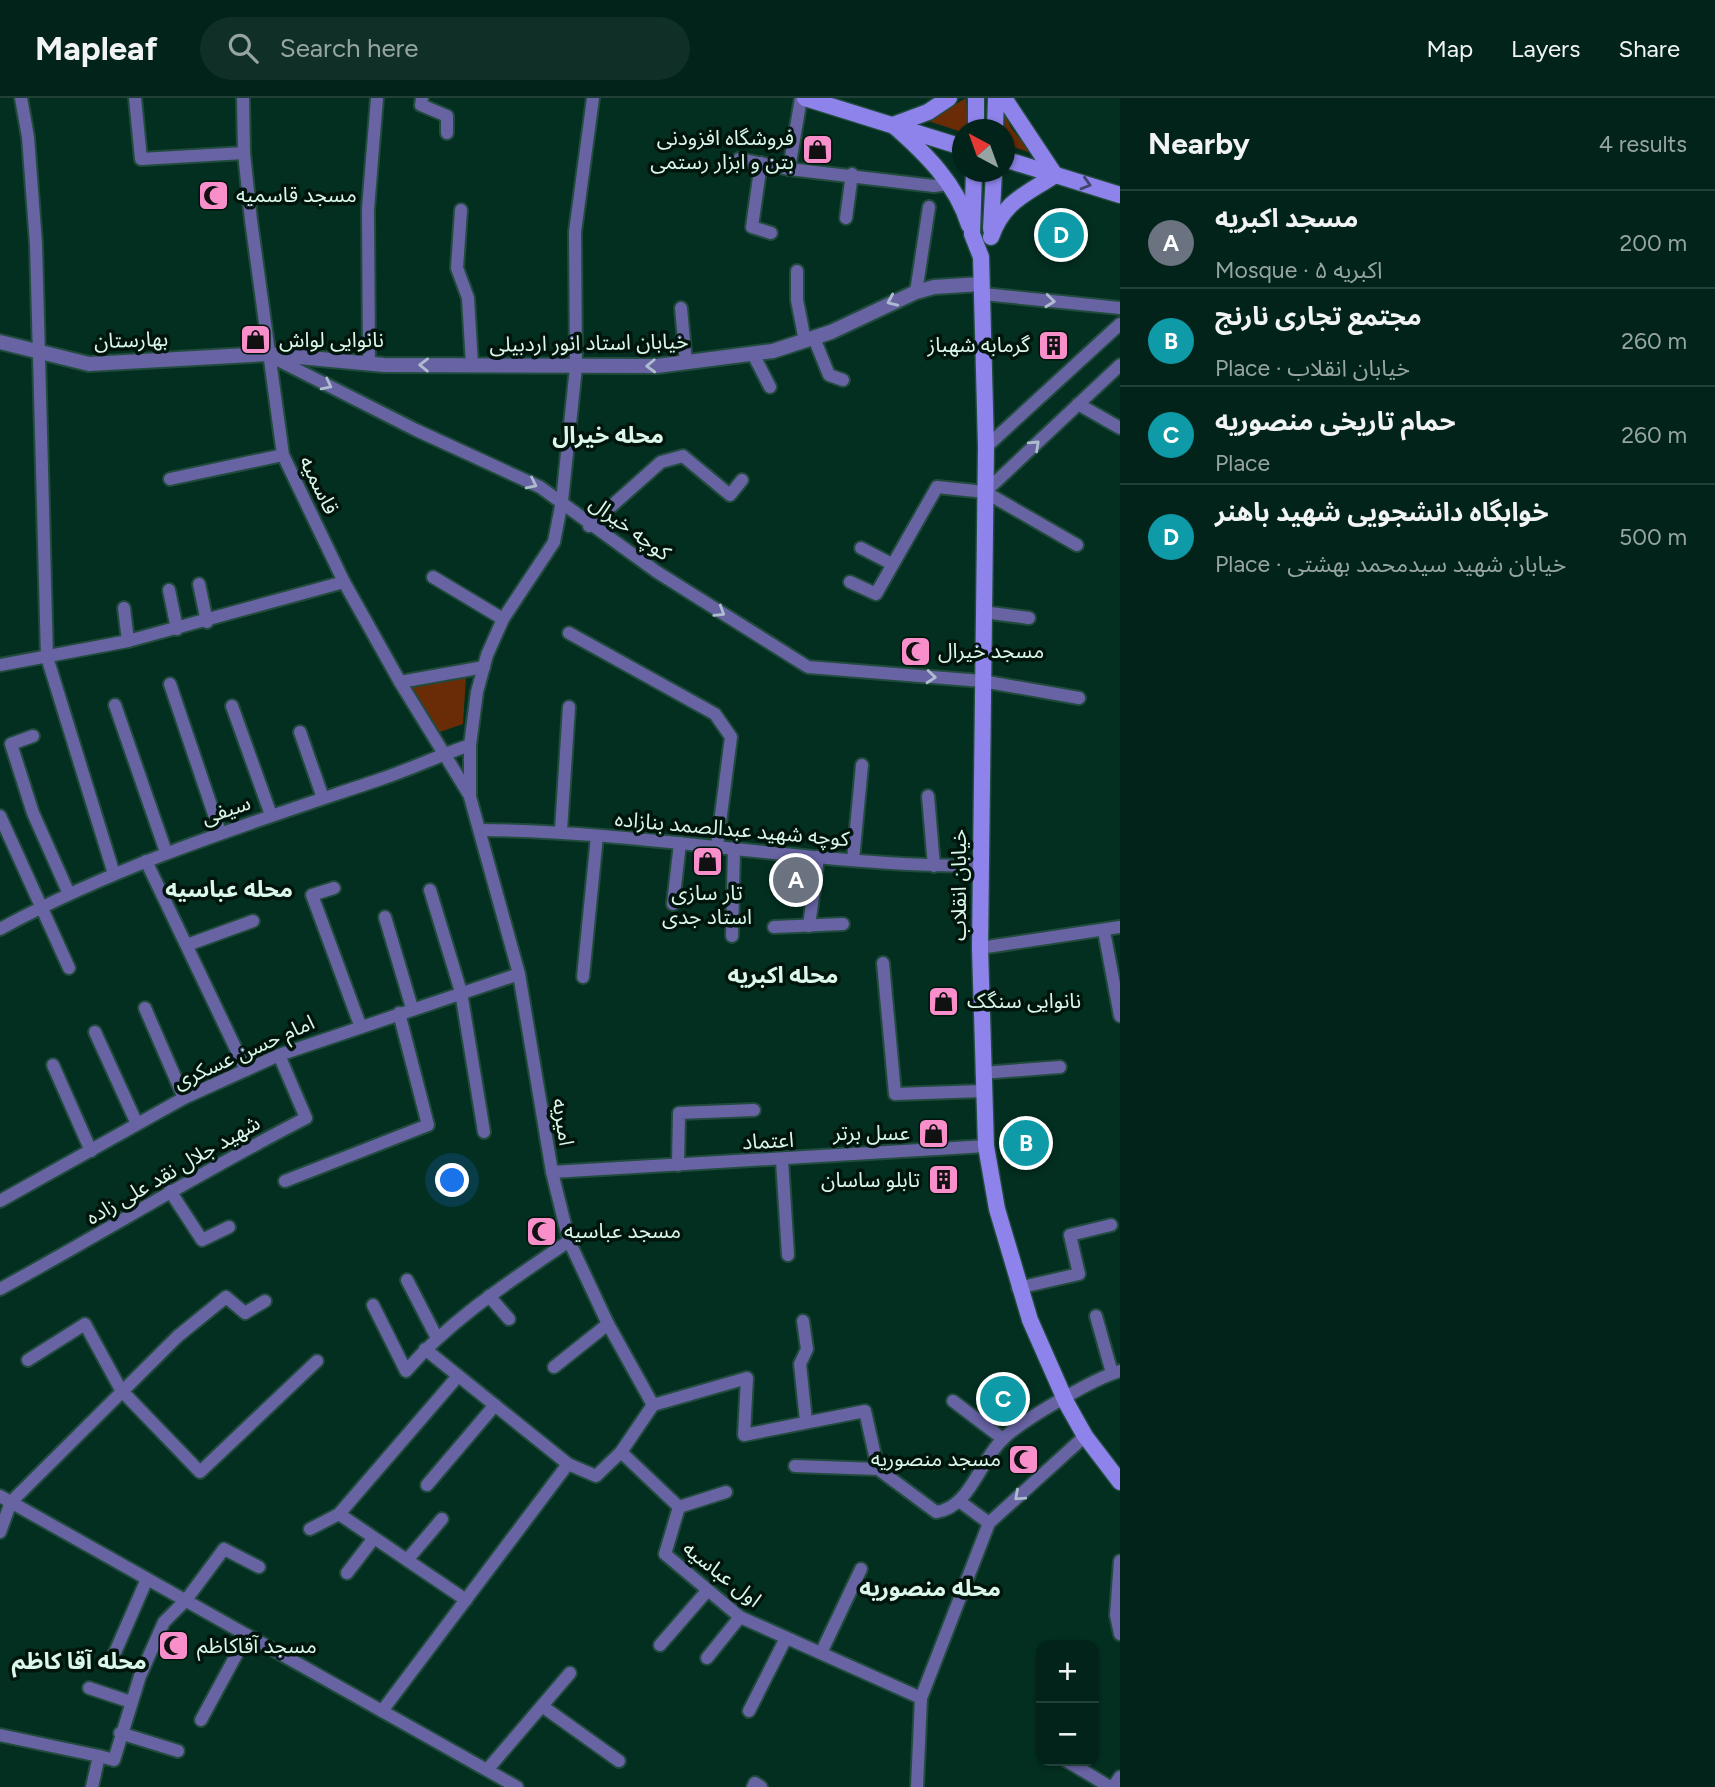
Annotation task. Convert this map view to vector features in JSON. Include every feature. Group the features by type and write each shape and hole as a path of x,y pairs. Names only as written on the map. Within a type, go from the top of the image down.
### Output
{"main road":[{"path":"803,98 952,144"},
{"path":"893,125 928,112 949,98"},
{"path":"975,119 976,98"},
{"path":"995,119 996,98"},
{"path":"1004,98 1055,175"},
{"path":"893,125 924,152 948,184 963,207 981,257"},
{"path":"1015,162 1120,195"},
{"path":"981,257 999,216 1014,200 1055,175"},
{"path":"972,234 974,182"},
{"path":"991,237 994,182"},
{"name":"خیابان انقلاب","path":"981,257 986,447 980,948 986,1146 997,1209 1018,1288 1064,1398 1085,1436 1120,1482"}],"street":[{"path":"21,98 28,137 36,244 47,657 114,874"},
{"path":"135,98 141,159 244,153"},
{"name":"قاسمیه","path":"243,98 244,153 267,354 283,455 344,582 442,754 471,797"},
{"path":"369,364 368,209 377,98"},
{"path":"422,98 421,105 447,116 447,133"},
{"path":"471,797 470,744 477,692 484,667 503,620 554,542 562,502 576,367 575,232 593,98"},
{"path":"789,169 803,98"},
{"path":"738,159 789,169 852,174 934,186 948,184"},
{"path":"761,163 752,227 771,233"},
{"path":"846,218 852,174"},
{"path":"916,292 929,207"},
{"path":"461,209 457,268 468,298 472,366"},
{"path":"797,271 797,300 809,339 829,375 843,380"},
{"name":"خیابان استاد انور اردبیلی","path":"267,354 369,364 576,367 686,363 753,354 809,339 916,292 934,287 982,289"},
{"path":"982,289 1120,308"},
{"path":"681,308 686,363"},
{"path":"986,447 1120,324"},
{"name":"بهارستان","path":"0,342 38,354 89,364 267,354"},
{"name":"کوچه خیرال","path":"267,354 416,430 540,487 589,526 808,667 982,681 1079,698"},
{"path":"753,354 757,367 770,387"},
{"path":"985,492 1120,365"},
{"path":"1079,404 1120,428"},
{"path":"170,479 283,455"},
{"path":"589,526 661,462 683,456 730,495 742,480"},
{"path":"850,582 876,594 937,487 985,492 1077,544"},
{"path":"861,548 892,564"},
{"path":"433,577 503,620"},
{"path":"0,665 128,641 207,622 344,582"},
{"path":"199,584 207,622"},
{"path":"169,590 177,629"},
{"path":"124,608 128,641"},
{"path":"983,612 1029,618"},
{"path":"569,633 715,714 731,737 717,846"},
{"path":"400,682 484,667"},
{"path":"170,684 219,832"},
{"path":"115,705 166,852"},
{"path":"232,706 271,815"},
{"path":"561,831 569,707"},
{"path":"300,732 323,798"},
{"path":"33,736 11,744 33,813 69,894"},
{"name":"سیفی","path":"0,929 40,907 166,852 470,744"},
{"path":"853,860 862,765"},
{"path":"928,796 934,866"},
{"name":"امیریه","path":"471,797 519,974 552,1172 569,1241 608,1324 653,1405"},
{"path":"0,816 69,968"},
{"name":"کوچه شهید عبدالصمد بنازاده","path":"480,830 561,831 853,860 934,866 980,866"},
{"path":"583,977 597,836"},
{"path":"673,904 680,843"},
{"path":"732,936 734,848"},
{"path":"809,926 818,857"},
{"path":"146,861 246,1070"},
{"path":"334,888 312,895 360,1025"},
{"path":"430,890 461,992 484,1132"},
{"path":"385,917 412,1009"},
{"path":"187,945 253,921"},
{"path":"774,927 843,924"},
{"path":"980,948 1120,927"},
{"path":"1104,931 1120,1016"},
{"path":"883,963 895,1094 983,1091"},
{"name":"امام حسن عسکری","path":"0,1201 184,1098 279,1055 360,1025 519,974"},
{"path":"145,1008 184,1098"},
{"path":"285,1181 428,1125 398,1013"},
{"path":"94,1032 137,1125"},
{"name":"شهید جلال نقد علی زاده","path":"0,1289 94,1238 170,1191 306,1118 279,1055"},
{"path":"53,1065 90,1151"},
{"path":"982,1073 1060,1068"},
{"path":"678,1165 679,1112 754,1110"},
{"name":"اعتماد","path":"552,1172 986,1146"},
{"path":"782,1160 788,1255"},
{"path":"170,1191 202,1240 229,1227"},
{"path":"1018,1288 1079,1274 1070,1235 1111,1225"},
{"path":"373,1305 406,1371 425,1349 489,1296 569,1241"},
{"path":"407,1280 438,1338"},
{"path":"489,1296 509,1319"},
{"path":"0,1532 6,1499 177,1336 226,1297 245,1313 265,1301"},
{"path":"795,1466 878,1469 936,1512 947,1511 959,1501 1003,1439 1064,1398 1116,1372 1096,1316"},
{"path":"803,1321 807,1349 800,1364 806,1421"},
{"path":"28,1360 85,1324 121,1391 200,1472 317,1361"},
{"path":"554,1367 608,1324"},
{"path":"425,1349 568,1464 596,1476 621,1452 653,1405 747,1378 744,1435 865,1411 878,1469"},
{"path":"310,1529 339,1514 458,1376"},
{"path":"953,1401 1003,1439"},
{"path":"427,1485 495,1405"},
{"path":"917,1787 921,1698 989,1523 1085,1436"},
{"path":"621,1452 679,1507 726,1492"},
{"path":"382,1711 568,1464"},
{"path":"6,1499 517,1787"},
{"path":"959,1501 989,1523"},
{"name":"اول عباسیه","path":"679,1507 665,1554 707,1591 740,1617 921,1698"},
{"path":"339,1514 466,1600"},
{"path":"407,1560 442,1520"},
{"path":"347,1573 374,1538"},
{"path":"0,1735 114,1759 131,1702 164,1622 186,1600 224,1549 259,1567"},
{"path":"1120,1561 1116,1615 1120,1634"},
{"path":"821,1653 862,1569"},
{"path":"113,1657 148,1579"},
{"path":"660,1645 707,1591"},
{"path":"707,1658 740,1617"},
{"path":"201,1720 247,1635"},
{"path":"749,1711 786,1639"},
{"path":"487,1770 570,1673"},
{"path":"89,1688 131,1702"},
{"path":"542,1706 618,1761"},
{"path":"120,1733 178,1751"},
{"path":"92,1787 99,1756"},
{"path":"1076,1766 1112,1787 1120,1777"},
{"path":"753,1787 755,1783 761,1787"}],"shaded area":[{"path":"966,98 968,119 952,119 952,129 928,121"},
{"path":"1015,133 1031,153 1015,147"},
{"path":"466,676 463,724 437,733 410,686"}],"place":[{"name":"فروشگاه افزودنی بتن و ابزار رستمی","path":"817,150"},
{"name":"مسجد قاسمیه","path":"213,195"},
{"name":"خوابگاه دانشجویی شهید باهنر","path":"1061,235"},
{"name":"نانوایی لواش","path":"256,340"},
{"name":"گرمابه شهباز","path":"1053,345"},
{"name":"مسجد خیرال","path":"915,651"},
{"name":"تار سازی استاد جدی","path":"707,861"},
{"name":"مسجد اکبریه","path":"796,880"},
{"name":"نانوایی سنگک","path":"944,1001"},
{"name":"عسل برتر","path":"933,1133"},
{"name":"مجتمع تجاری نارنج","path":"1026,1143"},
{"name":"تابلو ساسان","path":"943,1180"},
{"name":"مسجد عباسیه","path":"541,1231"},
{"name":"حمام تاریخی منصوریه","path":"1003,1399"},
{"name":"مسجد منصوریه","path":"1024,1459"},
{"name":"مسجد آقاکاظم","path":"174,1646"}],"district":[{"name":"محله خیرال","path":"608,435"},
{"name":"محله عباسیه","path":"229,889"},
{"name":"محله اکبریه","path":"783,975"},
{"name":"محله منصوریه","path":"930,1588"},
{"name":"محله آقا کاظم","path":"79,1661"}]}
